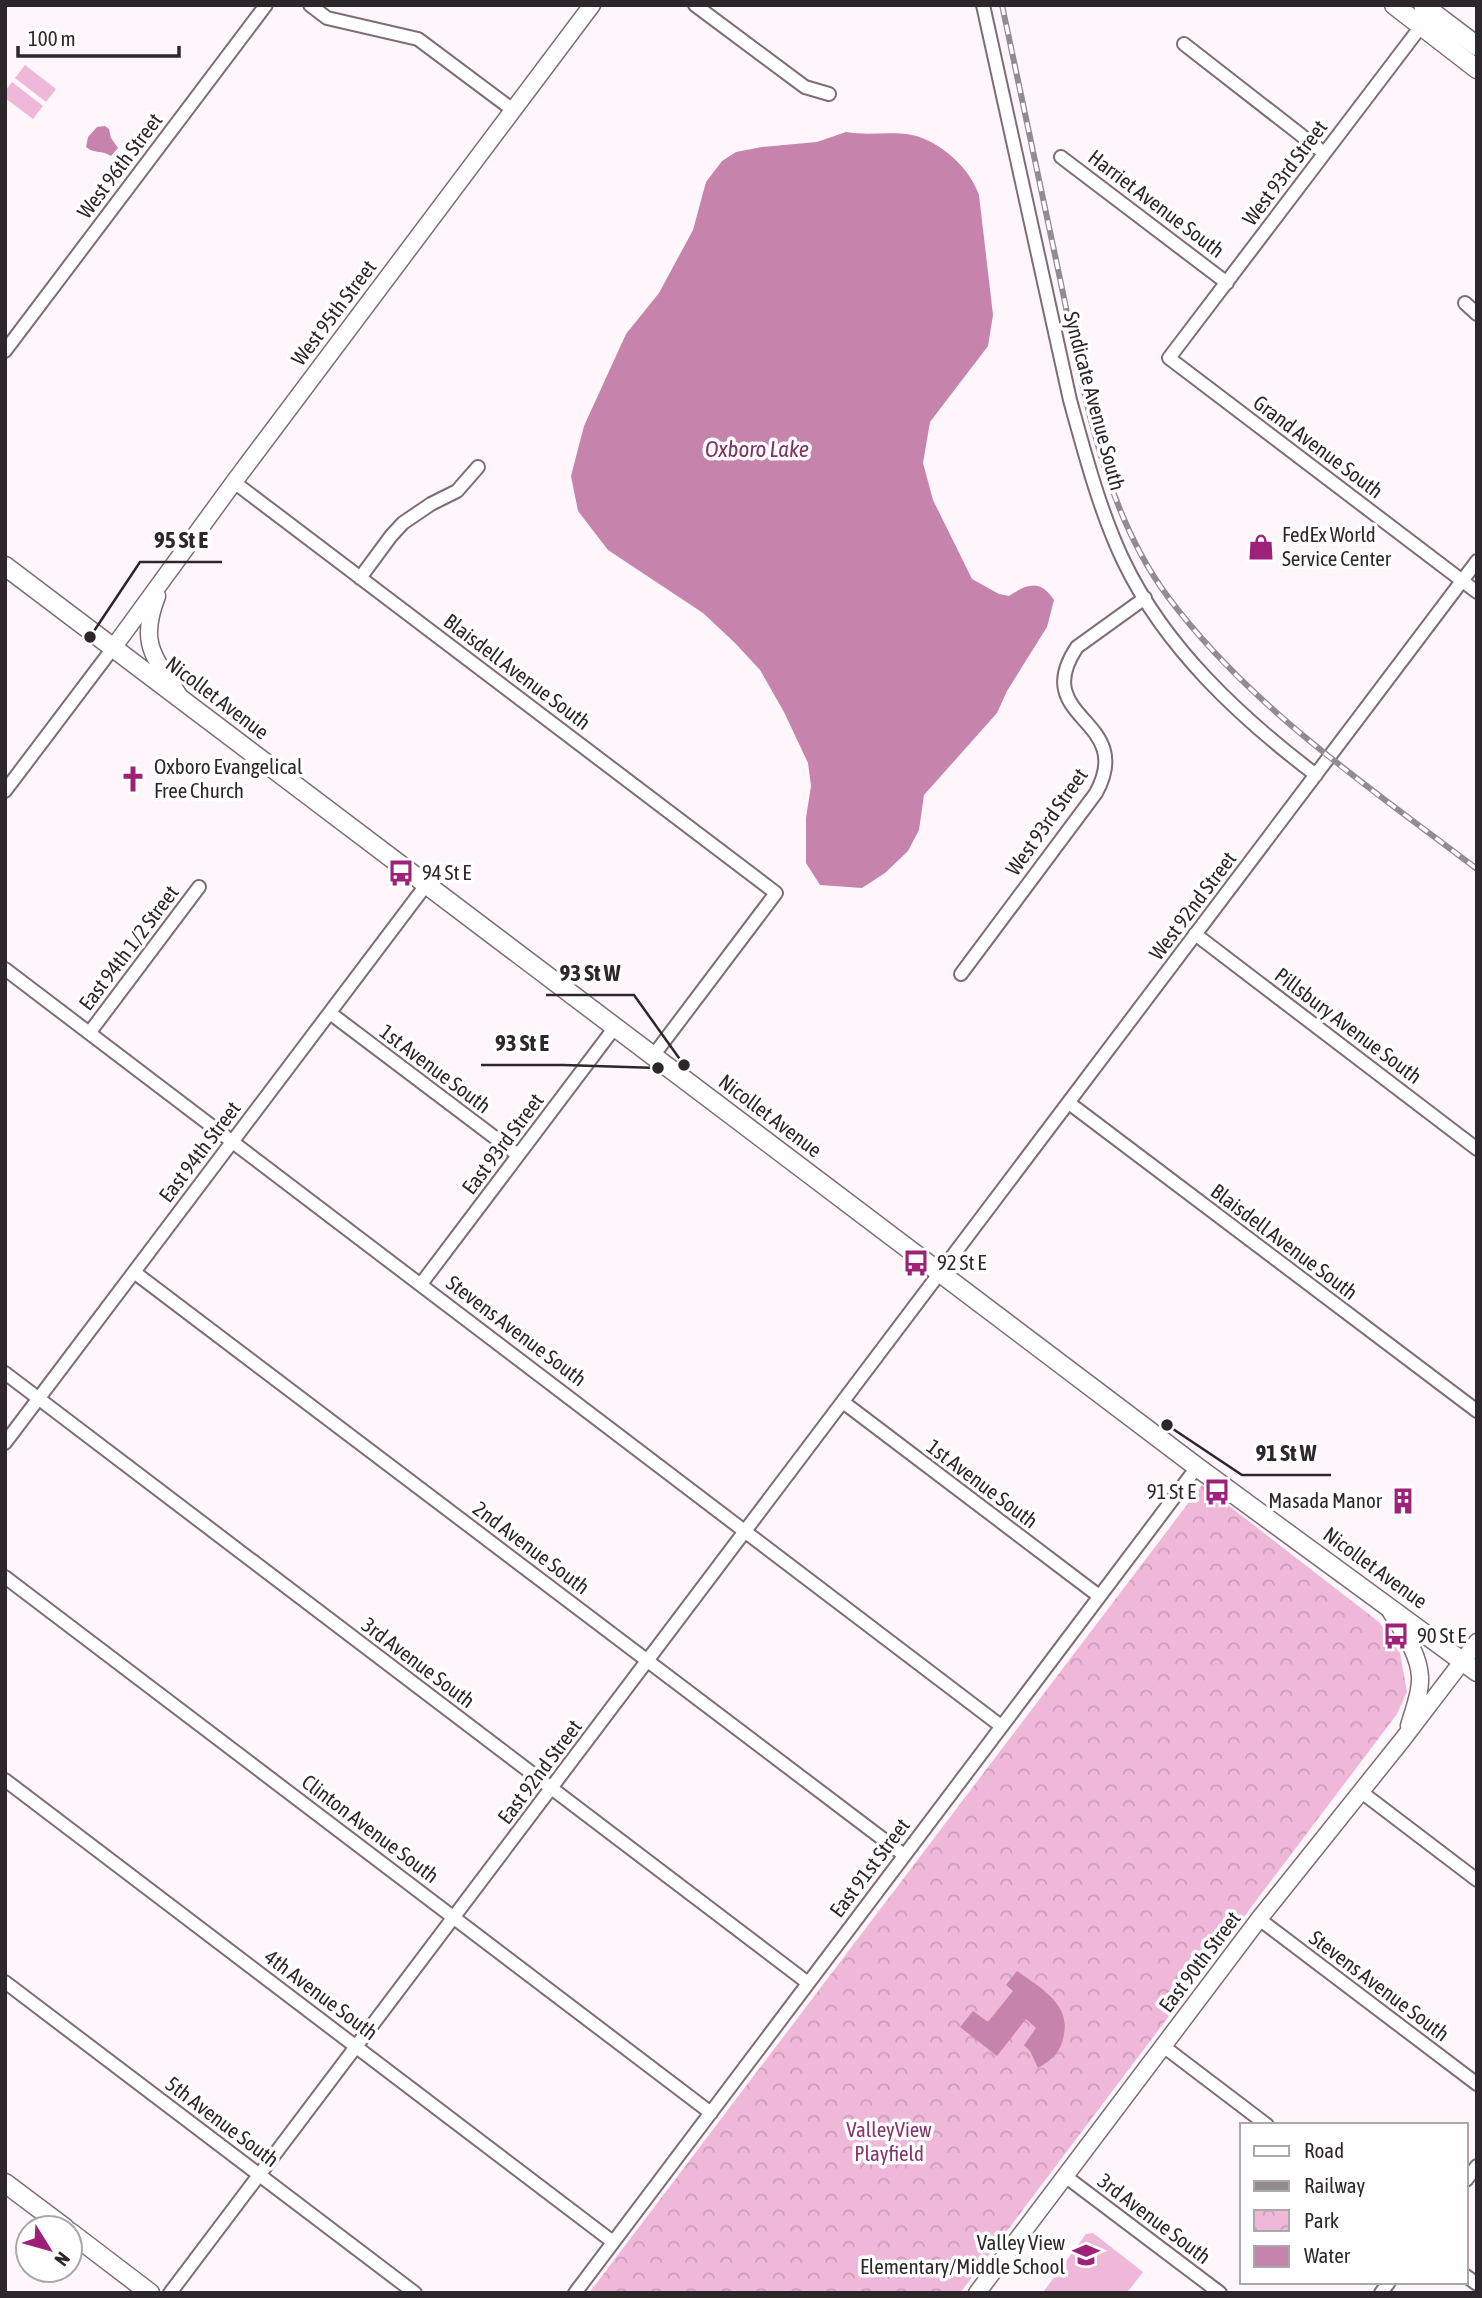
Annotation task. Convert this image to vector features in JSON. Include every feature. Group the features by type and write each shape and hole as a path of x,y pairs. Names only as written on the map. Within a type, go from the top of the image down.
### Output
{"main road":[{"path":"1394,5 1425,14 1477,46"},
{"path":"1425,14 1477,69"},
{"name":"Nicollet Avenue","path":"5,566 941,1274 1470,1666"},
{"path":"5,2183 46,2214"},
{"path":"84,2243 150,2293"}],"street":[{"name":"West 96th Street","path":"8,343 266,5"},
{"path":"310,5 327,18 418,39 513,110"},
{"name":"West 95th Street","path":"113,648 234,482 592,5"},
{"path":"695,5 805,87 829,94"},
{"name":"Syndicate Avenue South","path":"983,5 1056,341 1084,452 1123,560 1164,628 1234,707 1316,775"},
{"name":"West 93rd Street","path":"1170,358 1425,14"},
{"path":"1184,44 1324,153"},
{"name":"Harriet Avenue South","path":"1061,157 1227,283"},
{"path":"1465,303 1477,314"},
{"name":"Grand Avenue South","path":"1170,358 1477,592"},
{"path":"360,578 403,523 430,503 457,491 478,467"},
{"name":"Blaisdell Avenue South","path":"234,482 776,893 653,1056"},
{"name":"West 92nd Street","path":"941,1274 1477,561"},
{"path":"165,576 150,615 147,631 154,658 181,699"},
{"name":"West 93rd Street","path":"961,974 1096,793 1102,781 1106,754 1095,730 1075,711 1068,699 1066,672 1077,647 1145,598"},
{"path":"5,791 10,775 113,648"},
{"name":"East 94th Street","path":"5,1443 426,885"},
{"name":"East 94th 1/2 Street","path":"90,1032 200,887"},
{"name":"Pillsbury Avenue South","path":"1195,934 1477,1149"},
{"name":"Stevens Avenue South","path":"5,969 1001,1726"},
{"name":"1st Avenue South","path":"330,1013 518,1155"},
{"name":"East 93rd Street","path":"421,1283 615,1027"},
{"name":"Blaisdell Avenue South","path":"1069,1103 1477,1411"},
{"name":"2nd Avenue South","path":"134,1272 904,1855"},
{"name":"East 92nd Street","path":"170,2293 941,1274"},
{"name":"3rd Avenue South","path":"5,1373 808,1983"},
{"name":"1st Avenue South","path":"843,1402 1099,1596"},
{"name":"East 91st Street","path":"575,2293 1197,1466"},
{"name":"Clinton Avenue South","path":"5,1577 711,2113"},
{"path":"1387,1605 1411,1648 1420,1676 1407,1733"},
{"name":"East 90th Street","path":"977,2293 1259,1919 1407,1733 1470,1666 1477,1642"},
{"name":"4th Avenue South","path":"5,1780 613,2242"},
{"path":"1360,1791 1477,1880"},
{"name":"Stevens Avenue South","path":"1259,1919 1477,2084"},
{"name":"5th Avenue South","path":"5,1982 415,2293"},
{"path":"1163,2046 1264,2123"},
{"name":"3rd Avenue South","path":"1065,2176 1220,2293"}],"green space":[{"path":"25,65 56,89 46,102 15,78"},
{"path":"12,82 43,106 33,119 5,98 5,91"},
{"name":"ValleyView Playfield","path":"1202,1485 1379,1622 1400,1653 1407,1692 1397,1714 960,2293 589,2293"},
{"path":"1093,2233 1143,2272 1129,2290 1126,2293 1044,2291 1086,2234"}],"water":[{"path":"105,126 118,148 111,156 86,147 88,137 97,127"},
{"name":"Oxboro Lake","path":"846,132 904,134 923,138 953,157 975,185 979,195 993,315 988,346 930,422 923,463 933,500 972,579 999,594 1009,596 1027,586 1038,586 1054,600 1047,627 1007,691 997,713 924,795 919,830 908,851 885,873 862,888 820,885 806,863 806,818 811,786 808,763 760,670 703,613 608,550 578,511 571,476 584,426 626,334 659,293 693,230 706,182 722,161 736,152 817,142"},
{"path":"1017,1971 1051,1997 1058,2005 1065,2023 1063,2040 1058,2050 1038,2068 1024,2045 1036,2028 1026,2019 997,2056 960,2027 973,2011 988,2022 1013,1991 1006,1985"}],"railway":[{"path":"1002,5 1086,400 1110,484 1145,562 1168,597 1236,675 1313,744 1477,869"}],"place":[{"name":"FedEx World Service Center","path":"1261,547"},
{"name":"95 St E","path":"90,637"},
{"name":"Oxboro Evangelical Free Church","path":"133,779"},
{"name":"94 St E","path":"401,873"},
{"name":"93 St W","path":"684,1065"},
{"name":"93 St E","path":"658,1068"},
{"name":"92 St E","path":"916,1263"},
{"name":"91 St W","path":"1167,1425"},
{"name":"91 St E","path":"1217,1492"},
{"name":"Masada Manor","path":"1403,1501"},
{"name":"90 St E","path":"1396,1636"},
{"name":"Valley View Elementary/Middle School","path":"1086,2255"}]}
